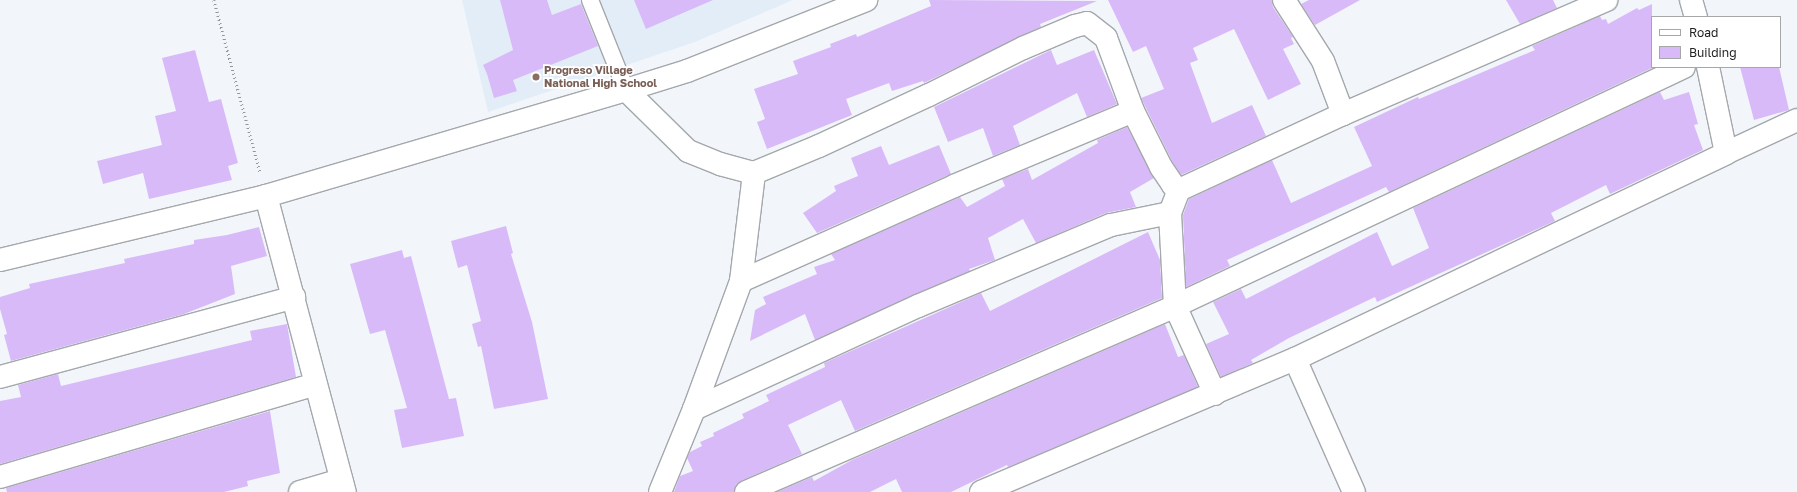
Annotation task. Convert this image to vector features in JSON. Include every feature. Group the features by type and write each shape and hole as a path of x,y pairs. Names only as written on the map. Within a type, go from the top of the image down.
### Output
{"street":[{"path":"0,260 266,196 626,90 687,71 866,0"},
{"path":"1284,0 1323,61 1344,114"},
{"path":"1215,394 1176,306 1170,213 1179,190 1344,114 1606,0"},
{"path":"1692,0 1696,16"},
{"path":"626,90 688,151 720,164 754,172 819,146 922,99 1023,48 1075,26 1087,23 1106,38 1133,111 1161,167 1173,185 1179,190"},
{"path":"746,492 1176,306 1682,68"},
{"path":"1708,68 1726,153"},
{"path":"741,280 954,186 1133,111"},
{"path":"981,492 1295,359 1797,120"},
{"path":"660,492 694,410 741,280 754,172"},
{"path":"266,196 343,486 300,492"},
{"path":"694,410 918,306 1111,225 1170,213"},
{"path":"0,377 294,297"},
{"path":"1295,359 1354,492"},
{"path":"0,477 316,384"}],"lane":[{"path":"590,0 626,90"}],"path":[{"path":"214,0 266,196"}],"shaded area":[{"name":"Progreso Village National High School","path":"462,0 793,0 695,42 488,112"}],"building":[{"path":"500,0 547,0 552,15 581,4 598,46 513,80 517,91 494,98 483,65 513,50"},
{"path":"634,0 713,0 646,29"},
{"path":"929,0 1097,1 1040,24 1041,27 924,83 923,81 892,91 889,83 846,99 852,115 767,149 757,122 765,119 754,89 798,74 793,61 831,47 830,44 856,34 857,37 931,6"},
{"path":"1108,0 1272,0 1273,7 1293,37 1291,38 1294,44 1283,49 1301,84 1268,100 1234,29 1193,48 1198,60 1190,63 1212,123 1252,105 1266,136 1181,175 1172,161 1141,98 1164,89 1146,46 1133,52"},
{"path":"1309,0 1360,0 1315,25 1301,4"},
{"path":"1506,0 1553,0 1557,8 1520,24"},
{"path":"1652,4 1652,68 1389,192 1386,187 1227,260 1230,266 1186,287 1183,215 1189,199 1272,160 1291,203 1372,166 1354,127 1418,97 1419,99 1535,50 1532,46 1600,16 1602,20 1606,19 1608,24 1637,8 1639,10"},
{"path":"195,50 209,102 221,99 238,163 228,166 232,180 149,199 143,173 103,184 97,161 162,145 155,116 176,111 162,58"},
{"path":"1051,50 1057,65 1094,50 1117,104 1087,117 1077,93 1013,126 1020,145 993,156 983,128 948,142 934,107"},
{"path":"1740,68 1779,68 1789,110 1754,120"},
{"path":"1660,92 1664,100 1689,92 1698,124 1694,125 1703,150 1610,194 1606,185 1551,213 1555,221 1377,302 1375,297 1289,338 1251,360 1253,363 1221,377 1206,344 1229,334 1213,302 1241,289 1246,299 1377,232 1392,266 1429,248 1413,208"},
{"path":"1127,127 1154,178 1130,192 1136,207 1106,213 1036,243 1023,219 988,238 995,260 969,269 970,271 815,340 805,314 750,341 755,310 766,304 763,297 817,274 814,267 835,260 831,254 960,197 967,207 1005,186 1002,179 1028,169 1032,180 1098,143 1097,140"},
{"path":"939,145 951,174 817,233 803,213 836,191 834,186 858,176 851,158 881,146 889,165"},
{"path":"506,226 513,253 511,254 532,322 548,399 494,409 481,346 478,347 472,324 481,321 467,265 458,268 451,241"},
{"path":"259,227 267,256 231,266 235,294 184,314 11,361 4,335 7,334 0,309 0,297 30,288 29,284 125,263 124,259 194,244 194,240 227,235"},
{"path":"1148,232 1160,260 1162,298 855,431 841,400 788,425 802,454 741,481 736,485 734,492 674,492 680,476 693,471 687,458 690,452 702,446 700,442 714,436 713,433 744,418 742,414 769,401 766,395 825,367 824,363 981,293 990,311"},
{"path":"402,250 404,258 411,256 449,399 456,398 464,436 402,448 394,410 407,408 385,330 370,334 350,264"},
{"path":"287,324 296,377 0,464 0,401 21,397 18,385 58,374 61,386 252,340 250,331"},
{"path":"1165,324 1178,357 1184,355 1198,387 1008,467 1007,465 951,492 902,492 896,479 870,492 777,492 812,477 814,481 852,460"},
{"path":"270,411 280,473 247,481 248,486 224,492 7,492 6,488"}],"place":[{"name":"Progreso Village National High School","path":"536,77"}]}
